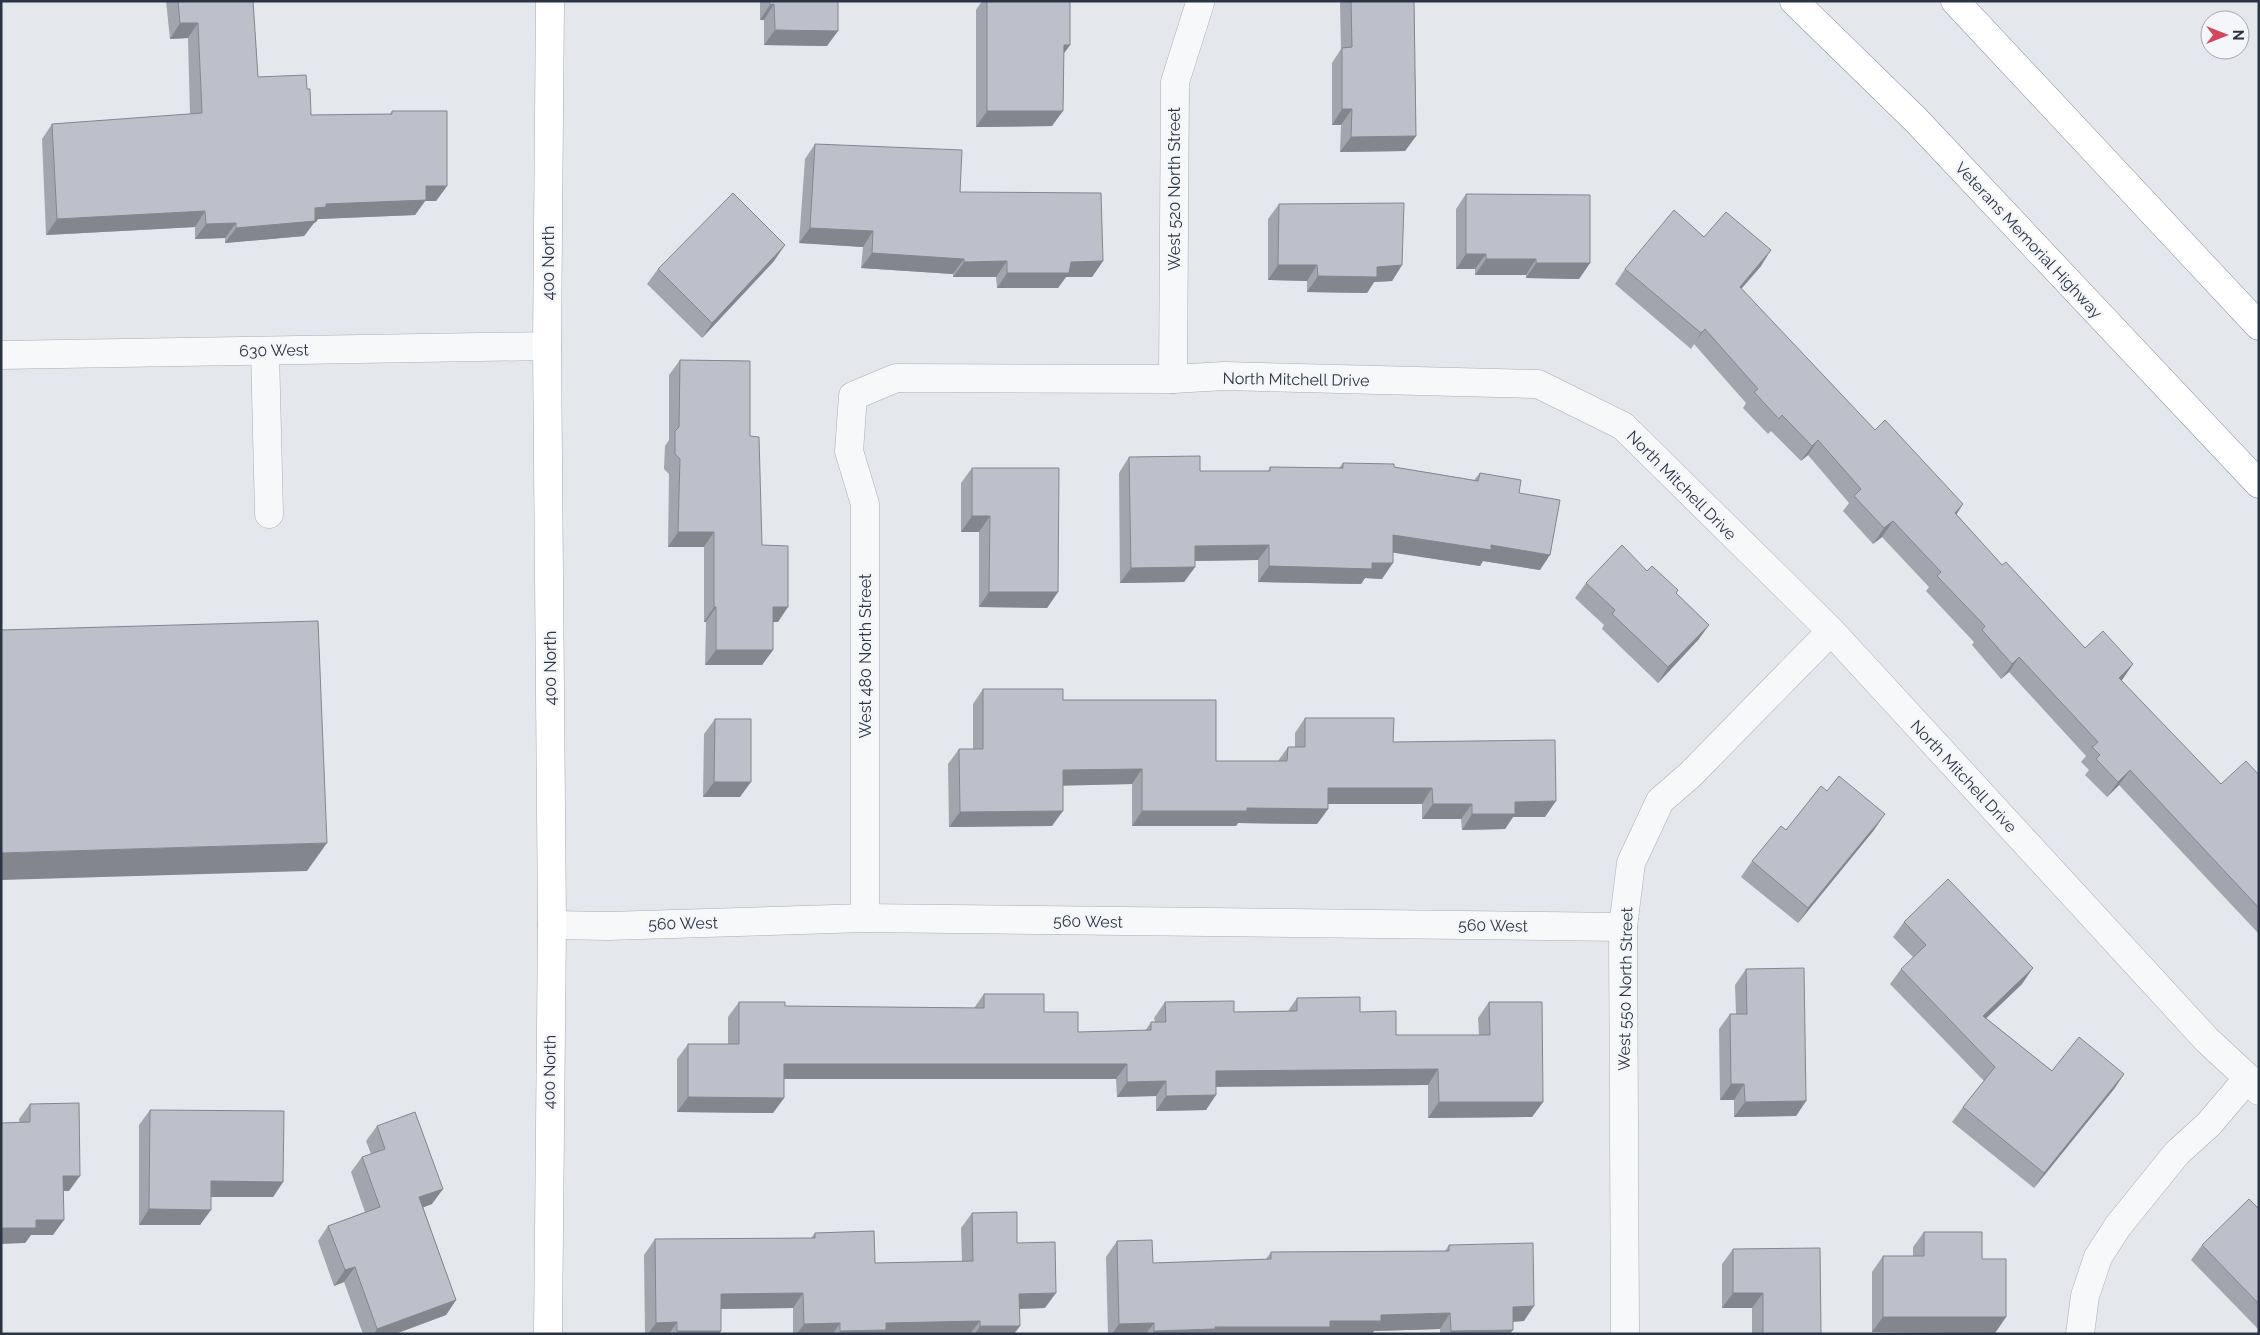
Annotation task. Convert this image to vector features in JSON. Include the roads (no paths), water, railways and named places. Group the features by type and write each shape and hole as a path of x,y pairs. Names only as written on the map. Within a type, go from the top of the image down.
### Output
{"main road":[{"name":"400 North","path":"548,1334 552,925 548,346 550,1"},
{"name":"Veterans Memorial Highway","path":"1794,1 1916,120 2259,484"},
{"path":"1955,1 2259,326"}],"street":[{"name":"West 520 North Street","path":"1173,379 1175,82 1200,3"},
{"name":"630 West","path":"1,355 548,346"},
{"path":"264,351 269,514"},
{"name":"North Mitchell Drive","path":"853,396 896,378 1173,379 1224,376 1538,384 1623,426 1831,632 2207,1040 2254,1085"},
{"name":"West 480 North Street","path":"853,396 849,451 865,504 865,918"},
{"name":"West 550 North Street","path":"1625,1334 1623,927 1631,863 1660,801 1697,767 1831,632"},
{"name":"560 West","path":"552,925 608,926 865,918 1623,927"},
{"path":"2080,1334 2085,1296 2098,1257 2118,1226 2177,1153 2254,1085"}]}
